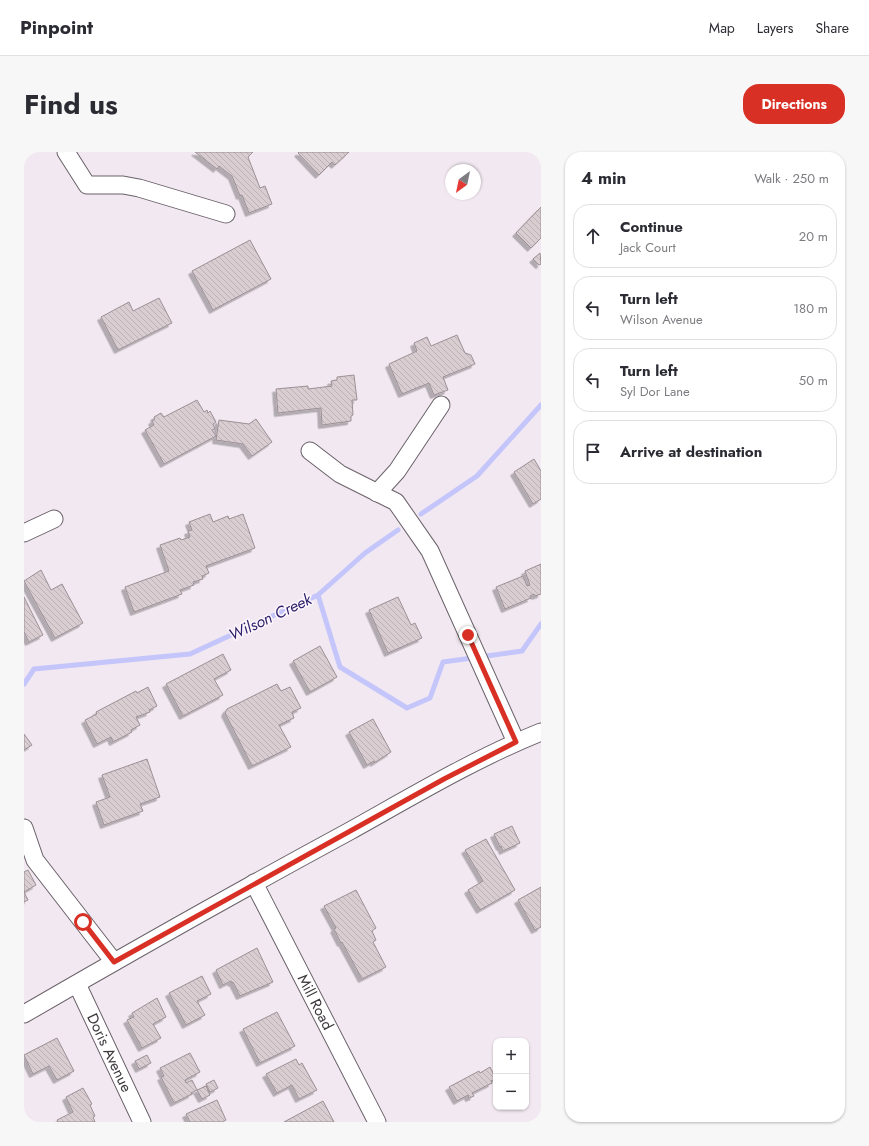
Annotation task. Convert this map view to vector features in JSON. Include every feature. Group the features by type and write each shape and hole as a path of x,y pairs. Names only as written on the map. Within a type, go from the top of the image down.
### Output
{"street":[{"path":"66,152 86,185 123,185 139,188 226,214"},
{"path":"377,493 398,471 440,405"},
{"path":"310,450 340,474 396,502 430,551 516,742"},
{"path":"24,533 54,520"},
{"path":"24,1014 254,883 444,779 516,742 541,732"},
{"path":"24,828 34,860 114,962"},
{"name":"Mill Road","path":"254,883 377,1122"},
{"name":"Doris Avenue","path":"76,984 142,1122"}],"building":[{"path":"195,152 253,152 248,157 260,188 265,186 272,204 249,213 232,176 219,166 217,169"},
{"path":"349,152 335,165 332,162 319,175 298,153"},
{"path":"541,207 541,238 531,248 516,233"},
{"path":"250,240 271,279 213,310 192,271"},
{"path":"540,253 541,264 539,265 533,259"},
{"path":"159,298 172,323 118,350 101,317 129,302 133,311"},
{"path":"457,335 465,353 471,355 475,364 443,377 448,390 434,395 429,383 402,394 389,364 417,351 414,343 427,337 431,346"},
{"path":"354,375 357,400 352,400 353,415 351,416 351,421 322,425 321,408 278,413 276,389 308,386 308,389 332,386 331,381 337,380 337,377"},
{"path":"197,400 204,412 207,410 208,413 210,411 216,422 213,424 215,429 212,430 216,436 164,464 145,430 154,425 152,421 155,419 154,417 161,413 164,417"},
{"path":"256,419 272,442 252,456 243,444 216,440 219,420 249,424"},
{"path":"534,459 541,471 541,499 533,504 514,472"},
{"path":"210,514 213,522 228,516 229,519 243,514 255,548 206,566 209,573 202,576 203,579 193,582 194,585 180,590 182,594 134,612 125,587 169,571 160,545 180,538 181,540 190,537 188,531 192,530 189,522"},
{"path":"541,564 541,594 535,596 534,594 530,596 531,598 505,609 496,587 523,576 527,586 530,585 525,571"},
{"path":"41,570 51,590 62,584 83,623 55,638 24,581"},
{"path":"24,597 43,635 29,642 24,632"},
{"path":"398,597 411,625 415,623 422,638 388,653 369,610"},
{"path":"320,646 337,677 310,692 293,661"},
{"path":"223,654 231,670 214,679 223,695 183,716 166,684"},
{"path":"277,684 281,691 290,687 301,708 292,712 294,718 279,725 291,747 252,766 225,713 227,709"},
{"path":"148,687 157,706 149,710 150,712 136,717 140,725 131,730 132,732 113,742 111,737 97,744 85,720 97,714 96,712 136,691 137,693"},
{"path":"373,719 391,752 374,763 374,761 367,765 349,732"},
{"path":"24,734 32,745 24,750"},
{"path":"147,759 160,797 140,804 143,811 104,825 96,802 110,797 102,775"},
{"path":"512,826 520,843 503,851 494,834"},
{"path":"486,839 515,890 480,910 468,890 483,881 465,850"},
{"path":"28,870 36,885 24,892 24,872"},
{"path":"541,887 541,927 535,930 518,900"},
{"path":"356,890 376,928 372,931 376,940 373,942 386,967 362,979 342,942 341,943 334,929 336,928 324,906"},
{"path":"24,892 28,900 24,902"},
{"path":"257,948 273,982 240,996 233,982 232,983 231,981 223,985 216,970"},
{"path":"202,976 211,994 197,1001 205,1015 186,1025 169,993"},
{"path":"157,998 166,1017 153,1024 161,1038 142,1048 127,1020 134,1017 132,1013"},
{"path":"277,1012 295,1046 260,1063 243,1029"},
{"path":"57,1038 74,1071 57,1080 49,1066 33,1074 24,1055"},
{"path":"190,1053 200,1072 185,1080 186,1083 192,1080 197,1090 174,1103 161,1077 164,1076 160,1068"},
{"path":"147,1055 151,1063 139,1069 135,1061"},
{"path":"296,1059 299,1065 302,1063 317,1090 299,1099 292,1085 277,1093 266,1074"},
{"path":"490,1067 493,1073 492,1083 472,1093 474,1096 469,1098 468,1095 457,1101 449,1087 479,1071 480,1073"},
{"path":"214,1080 218,1088 210,1092 206,1084"},
{"path":"206,1086 210,1095 202,1099 197,1090"},
{"path":"83,1088 92,1104 90,1105 95,1116 93,1117 95,1122 58,1122 57,1120 73,1112 66,1097"},
{"path":"217,1100 226,1120 222,1122 190,1122 186,1114"},
{"path":"323,1101 334,1122 284,1122"}],"waterway":[{"path":"421,514 477,476 541,405"},
{"path":"318,595 365,553 398,530"},
{"name":"Wilson Creek","path":"24,684 34,669 190,654 318,595 340,667 407,708 430,698 443,662 522,651 541,624"}],"route":[{"path":"83,922 114,962 444,779 516,742 468,635"}]}
